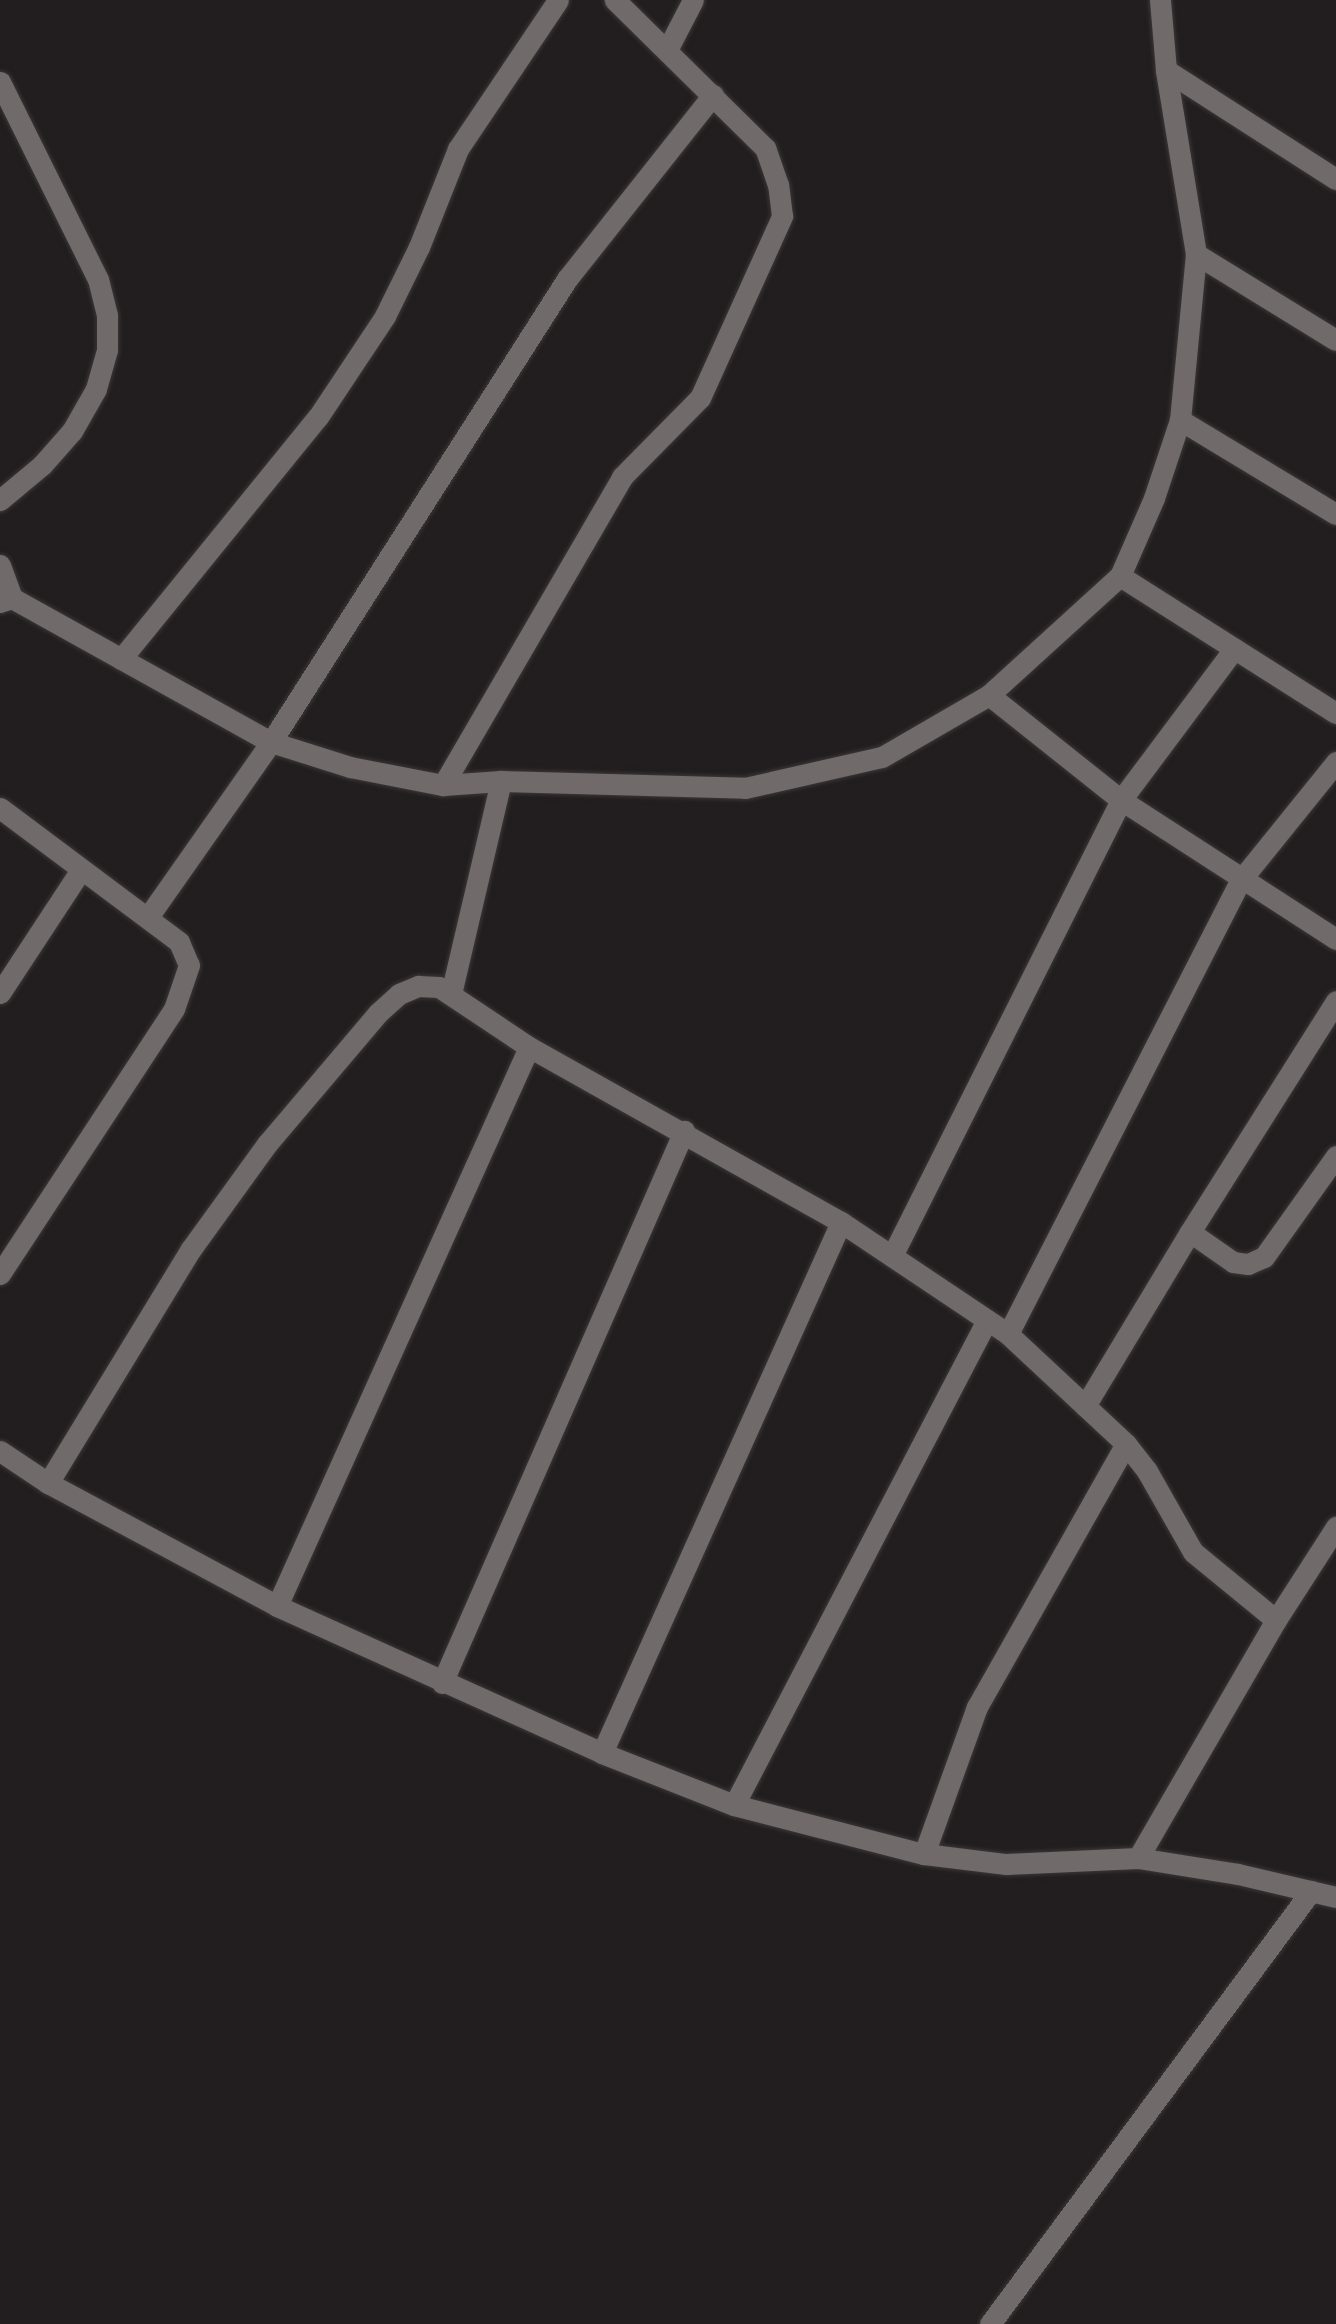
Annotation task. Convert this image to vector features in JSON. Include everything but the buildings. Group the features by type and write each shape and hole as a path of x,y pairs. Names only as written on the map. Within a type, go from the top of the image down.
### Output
{"street":[{"path":"121,659 318,417 386,316 419,247 458,149 558,0"},
{"path":"443,785 622,477 700,398 767,257 782,216 778,185 765,148 615,0"},
{"path":"667,50 693,0"},
{"path":"0,565 6,600 121,659 271,742 350,767 443,785 501,781 745,788 882,757 989,695 1120,576 1154,498 1180,420 1196,254 1166,70 1160,0"},
{"path":"1166,70 1336,179"},
{"path":"0,82 98,279 107,339 96,389 72,431 42,466 0,500"},
{"path":"148,917 271,742 549,306 713,94"},
{"path":"1196,254 1336,340"},
{"path":"1180,420 1336,514"},
{"path":"1120,576 1336,713"},
{"path":"892,1256 1121,800 1234,649"},
{"path":"989,695 1121,800 1240,881 1336,939"},
{"path":"1008,1334 1240,881 1336,762"},
{"path":"451,994 501,781"},
{"path":"0,808 80,871 148,917 179,942 189,965 174,1009 0,1274"},
{"path":"0,993 80,871"},
{"path":"48,1483 191,1250 331,1064 399,994 418,986 439,987 529,1047 684,1131 841,1222 1008,1334 1126,1444 1147,1471 1193,1552 1276,1620"},
{"path":"1085,1406 1190,1232 1336,1001"},
{"path":"277,1606 529,1047"},
{"path":"442,1683 684,1131"},
{"path":"1190,1232 1233,1262 1248,1264 1264,1257 1336,1156"},
{"path":"602,1753 841,1222"},
{"path":"734,1805 987,1320"},
{"path":"924,1854 977,1707 1126,1444"},
{"path":"0,1451 48,1483 277,1606 442,1683 602,1753 734,1805 924,1854 1006,1864 1138,1858 1336,1897"},
{"path":"1138,1858 1276,1620 1336,1527"},
{"path":"990,2324 1311,1891"}]}
